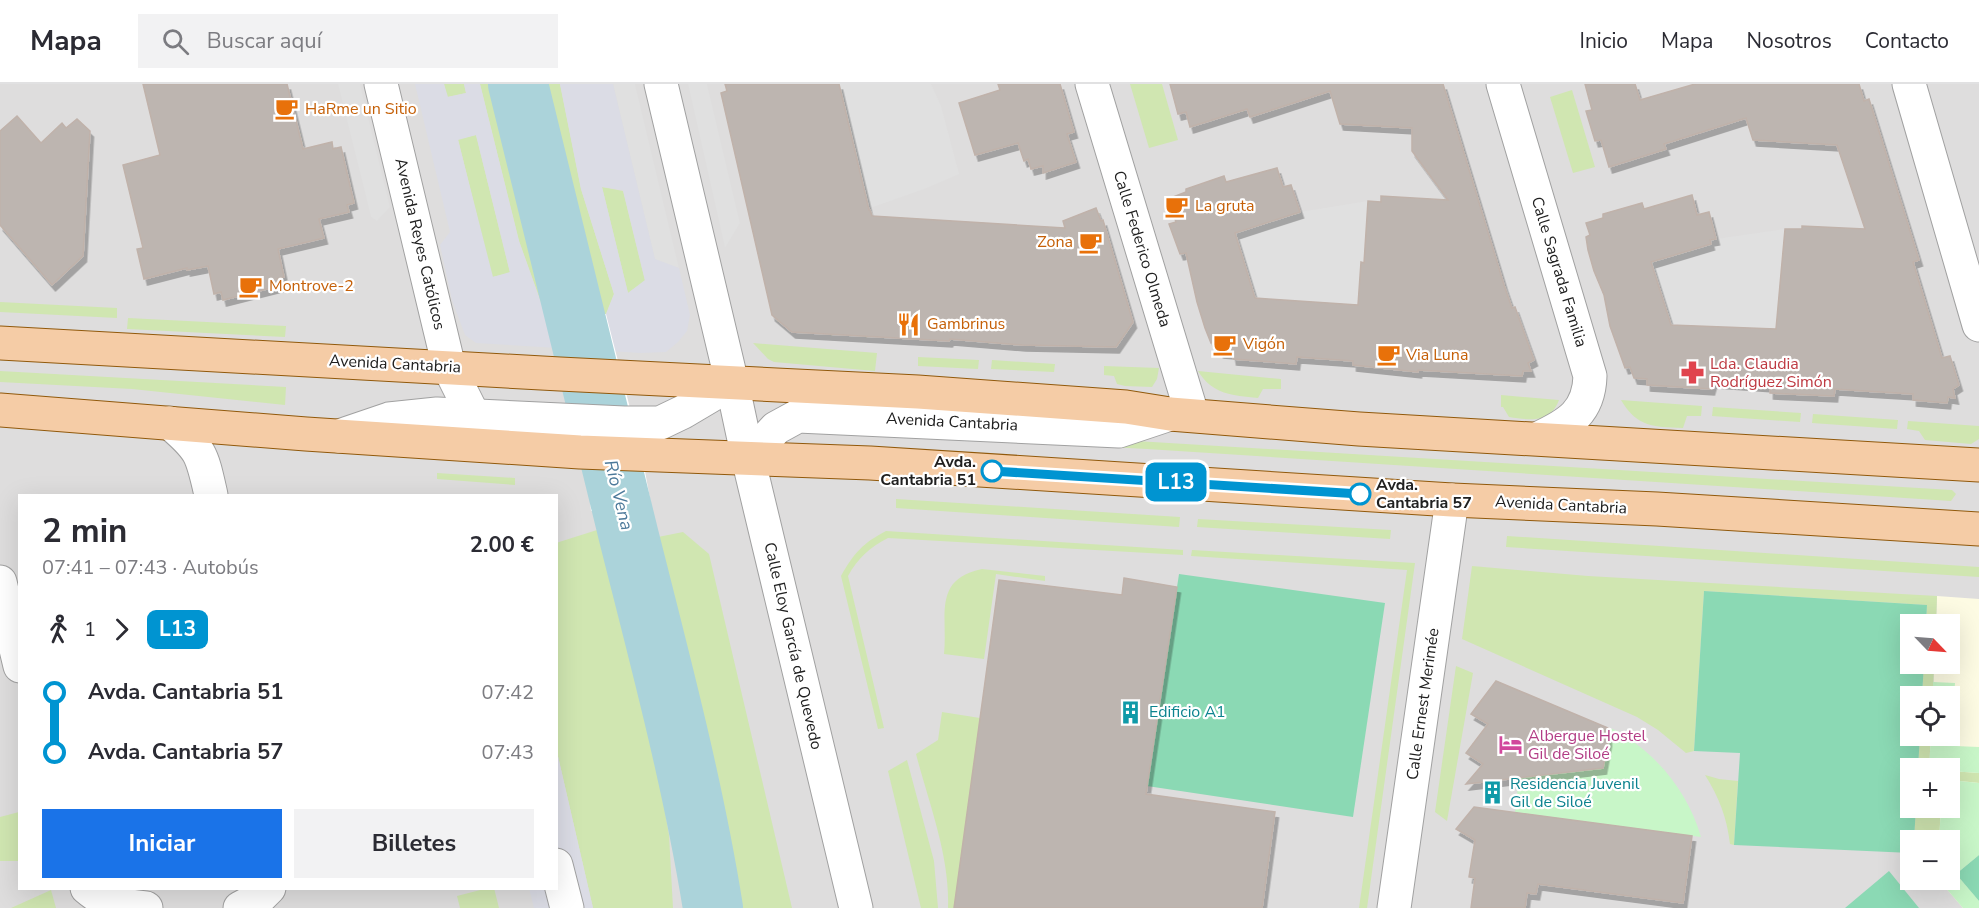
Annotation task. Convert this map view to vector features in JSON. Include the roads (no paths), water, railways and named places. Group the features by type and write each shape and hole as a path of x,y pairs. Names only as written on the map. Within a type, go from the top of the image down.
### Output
{"main road":[{"name":"Avenida Cantabria","path":"0,343 999,398 1126,406 1181,414 1359,429 1979,465"},
{"name":"Avenida Cantabria","path":"3,413 518,447 576,436 642,455 870,463 1452,500 1657,509 1979,529"}],"street":[{"name":"Avenida Reyes Católicos","path":"381,84 449,367 474,417 494,436 518,447"},
{"path":"661,84 732,383"},
{"name":"Calle Federico Olmeda","path":"1092,84 1181,414"},
{"name":"Calle Sagrada Familia","path":"1503,84 1590,376 1590,391 1585,405 1559,429 1539,438"},
{"path":"1909,84 1979,325"},
{"name":"Avenida Cantabria","path":"0,358 58,346"},
{"name":"Avenida Cantabria","path":"339,436 389,418 436,414 474,417 576,436 634,424 660,423 732,383"},
{"name":"Calle Eloy García de Quevedo","path":"732,383 748,459 856,908"},
{"name":"Avenida Cantabria","path":"748,459 776,428 798,416 1119,431 1181,414"},
{"path":"170,423 195,445 202,459 211,494"},
{"name":"Calle Ernest Merimée","path":"1394,908 1452,500"},
{"path":"1941,526 1979,510"},
{"path":"0,582 18,658"},
{"path":"558,873 567,908"},
{"path":"90,890 104,899 121,905 146,908"},
{"path":"240,908 259,898 267,890"}],"waterway":[{"name":"Río Vena","path":"518,84 675,722 696,815 713,908"}],"place":[{"name":"HaRme un Sitio","path":"287,109"},
{"name":"La gruta","path":"1177,206"},
{"name":"Zona","path":"1091,242"},
{"name":"Montrove-2","path":"251,286"},
{"name":"Gambrinus","path":"909,324"},
{"name":"Vigón","path":"1225,344"},
{"name":"Via Luna","path":"1388,355"},
{"name":"Lda. Claudia Rodríguez Simón","path":"1692,373"},
{"name":"Avda. Cantabria 51","path":"992,471"},
{"name":"Avda. Cantabria 57","path":"1360,494"},
{"name":"Edificio A1","path":"1131,712"},
{"name":"Albergue Hostel Gil de Siloé","path":"1510,745"},
{"name":"Residencia Juvenil Gil de Siloé","path":"1492,793"}]}
